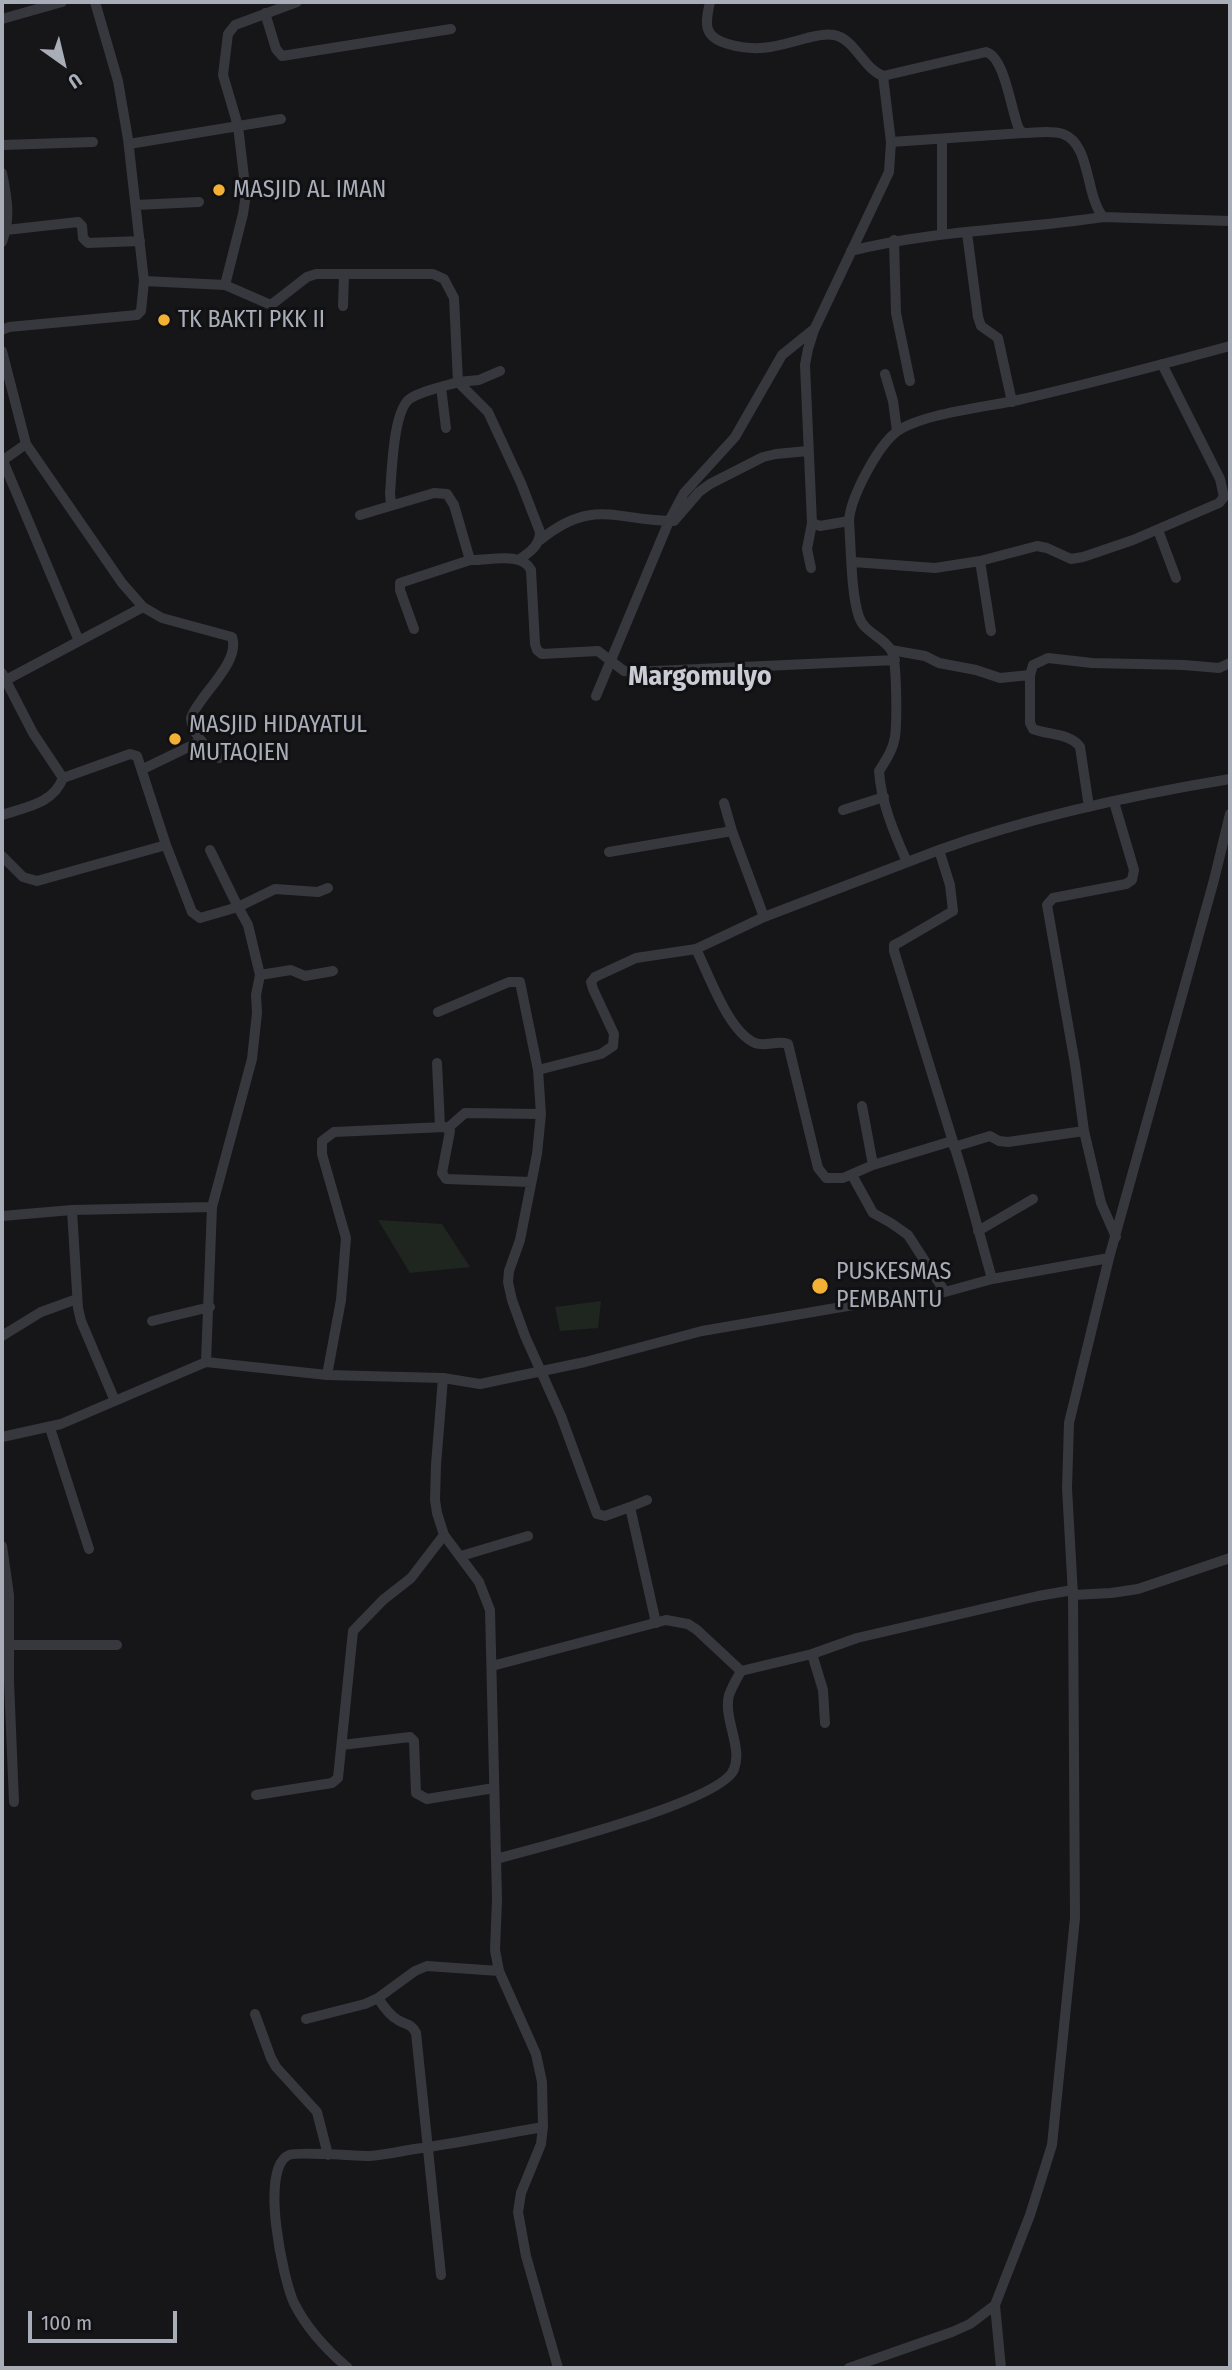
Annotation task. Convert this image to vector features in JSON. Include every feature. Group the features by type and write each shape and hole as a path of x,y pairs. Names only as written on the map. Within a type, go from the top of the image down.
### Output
{"street":[{"path":"2,19 62,2"},
{"path":"2,330 9,327 137,315 141,312 144,281 129,144 118,80 95,2"},
{"path":"225,285 245,204 238,126 223,75 228,34 235,25 297,2"},
{"path":"710,2 707,29 718,41 745,49 762,49 822,34 833,34 842,38 871,69 883,76 986,52 991,54 999,63 1017,124 1023,133"},
{"path":"265,13 276,49 282,56 451,29"},
{"path":"811,568 807,549 812,523 805,365 814,330 889,172 891,142 883,76"},
{"path":"129,144 281,119"},
{"path":"891,142 1023,133 1063,134 1083,155 1093,202 1103,217"},
{"path":"942,140 942,233"},
{"path":"2,145 93,142"},
{"path":"2,173 8,209 2,242"},
{"path":"136,205 199,202"},
{"path":"851,251 894,240 942,233 967,233 1103,217 1230,221"},
{"path":"6,230 78,222 82,226 83,238 88,243 140,242"},
{"path":"967,233 978,317 981,326 998,338 1012,402"},
{"path":"894,240 896,313 910,382"},
{"path":"144,281 225,285 271,305 307,277 316,274 433,274 444,279 454,298 458,382 488,412 521,482 540,532 540,540"},
{"path":"342,306 344,274"},
{"path":"596,696 684,493 735,437 782,355 814,330"},
{"path":"907,862 895,834 879,771 891,752 895,737 893,655 868,631 860,619 849,521 849,509 883,448 897,432 936,417 1012,402 1230,346"},
{"path":"2,351 26,444 122,583 143,607 162,618 232,637 235,644 232,653 216,682 192,714 191,724 201,741 219,758"},
{"path":"853,562 935,568 980,561 1037,546 1071,559 1158,530 1219,503 1224,497 1220,479 1162,365"},
{"path":"391,505 390,493 401,411 410,398 458,382 479,380 500,371"},
{"path":"885,374 893,401 897,432"},
{"path":"442,387 446,428"},
{"path":"26,444 2,461 79,641"},
{"path":"520,559 557,526 587,514 612,513 677,520 699,492 710,484 763,457 808,451"},
{"path":"360,515 434,493 447,494 454,505 470,560"},
{"path":"812,523 820,526 849,521"},
{"path":"1158,530 1176,578"},
{"path":"414,629 400,583 470,560 520,559 528,564 531,570 537,650 542,654 598,651 624,671 633,672 893,655 925,656 939,663 1000,678 1030,676"},
{"path":"980,561 991,631"},
{"path":"63,778 33,733 4,677 143,607"},
{"path":"1089,807 1080,747 1076,741 1033,729 1030,723 1030,676 1033,665 1048,658 1092,663 1219,668 1230,663"},
{"path":"143,769 201,741"},
{"path":"63,778 130,754 137,756 166,845 192,912 200,918 237,908 275,890 318,892 328,888"},
{"path":"2,815 43,802 60,788 63,778"},
{"path":"538,1070 601,1054 613,1046 614,1034 592,982 595,977 636,958 696,949 764,917 996,830 1089,807 1230,779"},
{"path":"843,810 884,797"},
{"path":"1114,802 1134,870 1132,880 1126,884 1053,898 1047,905 1084,1131 1101,1203 1116,1237"},
{"path":"724,803 764,917"},
{"path":"1001,2368 995,2305 1030,2215 1052,2145 1075,1918 1073,1592 1067,1488 1069,1423 1110,1258 1230,814"},
{"path":"609,852 732,831"},
{"path":"2,856 23,877 37,881 166,845"},
{"path":"206,1362 212,1207 252,1059 260,975 248,925 237,908 210,850"},
{"path":"939,850 950,886 953,911 894,945 894,951 992,1279"},
{"path":"696,949 734,1024 752,1042 764,1045 784,1042 788,1044 821,1173 831,1179 852,1175 873,1165 990,1136 1002,1142 1084,1131"},
{"path":"260,975 291,970 305,976 333,971"},
{"path":"438,1012 509,982 520,982 538,1070 541,1114 537,1154 523,1230 509,1271 512,1300 539,1371 561,1416 597,1514 605,1516 647,1500"},
{"path":"437,1063 444,1127 443,1177 531,1182"},
{"path":"862,1106 873,1165"},
{"path":"327,1375 341,1300 346,1238 322,1154 322,1141 334,1132 444,1127 465,1114 541,1114"},
{"path":"852,1175 873,1213 908,1235 945,1292"},
{"path":"978,1231 1033,1199"},
{"path":"2,1216 72,1209 212,1207"},
{"path":"72,1209 78,1299 85,1334 115,1401"},
{"path":"2,1437 50,1428 206,1362 327,1375 443,1378 480,1384 585,1362 702,1331 894,1298 945,1292 992,1279 1110,1258"},
{"path":"2,1336 41,1312 78,1299"},
{"path":"152,1321 209,1307"},
{"path":"443,1378 435,1500 444,1535 479,1582 490,1610 496,1859 495,1950 499,1971 536,2054 542,2082 541,2144 521,2193 519,2212 526,2256 558,2368"},
{"path":"50,1428 89,1549"},
{"path":"630,1507 656,1622"},
{"path":"256,1795 332,1783 338,1778 349,1648 353,1631 383,1600 411,1578 444,1535"},
{"path":"461,1556 528,1536"},
{"path":"2,1546 9,1595 14,1802"},
{"path":"741,1671 812,1654 857,1638 1038,1596 1073,1592 1111,1593 1138,1589 1230,1558"},
{"path":"492,1666 666,1620 688,1624 741,1671"},
{"path":"10,1645 117,1645"},
{"path":"812,1654 823,1690 825,1723"},
{"path":"496,1859 658,1811 727,1780 735,1769 736,1753 730,1727 729,1697 741,1671"},
{"path":"342,1745 410,1737 414,1741 416,1793 427,1798 494,1788"},
{"path":"306,2018 365,2004 427,1966 499,1971"},
{"path":"378,1998 386,2011 399,2021 409,2024 416,2033 441,2275"},
{"path":"256,2014 276,2067 317,2112 327,2155"},
{"path":"348,2368 318,2337 295,2304 286,2281 277,2230 274,2192 282,2161 293,2154 371,2155 543,2127"},
{"path":"849,2368 873,2362 961,2328 995,2305"}],"shaded area":[{"path":"378,1220 442,1224 470,1267 410,1273"},
{"path":"601,1301 598,1328 560,1331 555,1307"}],"place":[{"name":"MASJID AL IMAN","path":"219,190"},
{"name":"TK BAKTI PKK II","path":"164,320"},
{"name":"MASJID HIDAYATUL MUTAQIEN","path":"175,739"},
{"name":"PUSKESMAS PEMBANTU","path":"820,1286"}],"district":[{"name":"Margomulyo","path":"700,677"}]}
